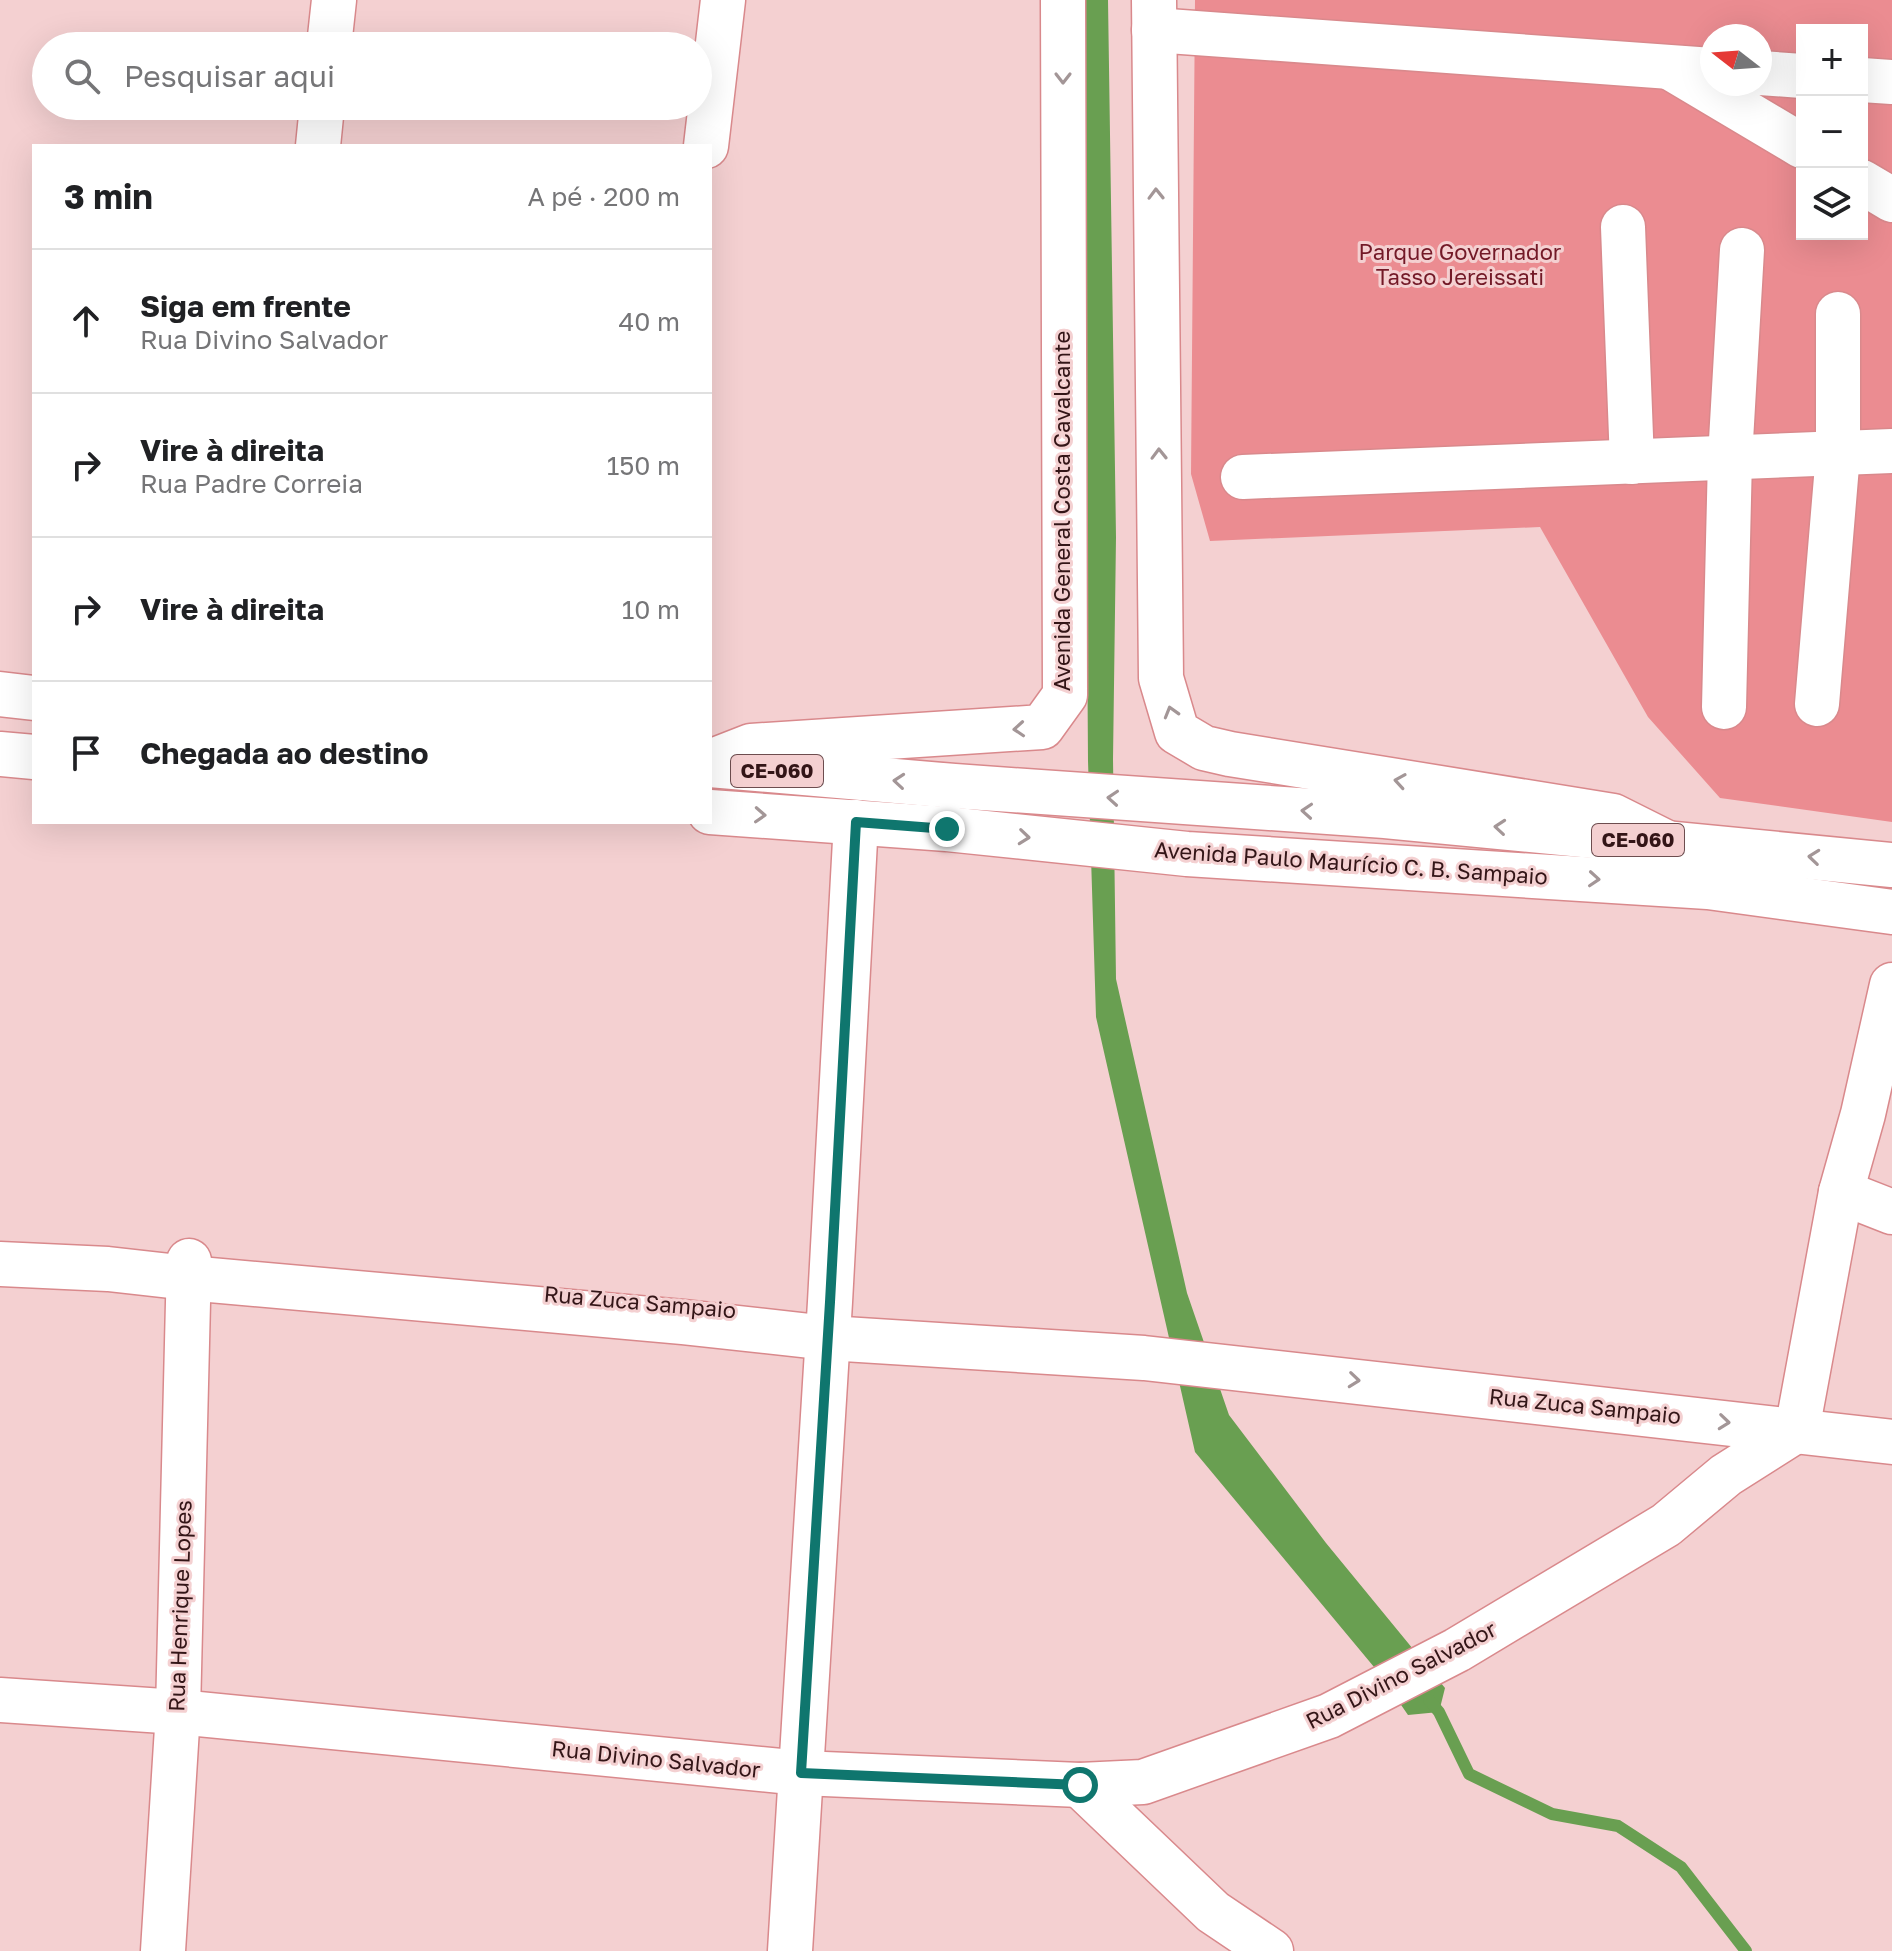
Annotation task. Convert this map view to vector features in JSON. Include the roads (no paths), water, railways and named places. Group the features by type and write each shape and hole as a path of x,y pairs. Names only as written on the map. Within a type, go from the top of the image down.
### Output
{"street":[{"path":"331,32 334,0"},
{"path":"712,94 723,0"},
{"name":"Avenida General Costa Cavalcante","path":"712,763 751,746 1042,727 1065,695 1063,0"},
{"path":"1665,842 1613,816 1230,754 1204,748 1177,732 1161,678 1154,15 1700,69"},
{"path":"1669,67 1796,142"},
{"path":"1772,74 1796,76"},
{"path":"1868,80 1892,82"},
{"path":"318,144 321,120"},
{"path":"706,144 709,120"},
{"path":"1868,186 1892,200"},
{"path":"1623,227 1632,462"},
{"path":"1724,707 1730,458 1742,250"},
{"path":"1817,704 1838,454 1838,314"},
{"path":"1243,477 1892,451"},
{"path":"0,694 32,698"},
{"path":"0,754 32,757"},
{"name":"Avenida Paulo Maurício C. B. Sampaio","path":"712,764 954,786 1385,816 1892,865"},
{"name":"Avenida Paulo Maurício C. B. Sampaio","path":"712,812 947,829 1187,854 1708,887 1892,912"},
{"path":"790,1951 856,822"},
{"path":"1797,1430 1841,1192 1892,993"},
{"path":"1841,1192 1892,1212"},
{"name":"Rua Zuca Sampaio","path":"0,1248 106,1253 189,1270"},
{"name":"Rua Zuca Sampaio","path":"0,1264 189,1270 685,1314 828,1330 1136,1347 1277,1372 1892,1442"},
{"name":"Rua Henrique Lopes","path":"163,1951 178,1712 189,1270"},
{"name":"Rua Divino Salvador","path":"0,1700 178,1712 801,1773 1080,1785 1143,1782 1329,1716 1457,1650 1666,1525 1726,1475 1797,1430"},
{"path":"1080,1785 1213,1912 1271,1951"}],"waterway":[{"path":"1429,1700 1439,1712 1469,1774 1552,1814 1618,1826 1681,1867 1746,1951"}],"park label":[{"name":"Parque Governador Tasso Jereissati","path":"1460,264"}]}
